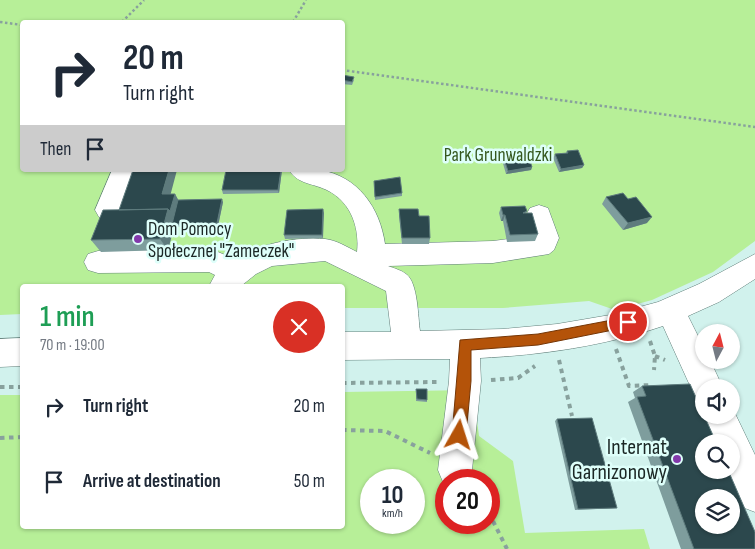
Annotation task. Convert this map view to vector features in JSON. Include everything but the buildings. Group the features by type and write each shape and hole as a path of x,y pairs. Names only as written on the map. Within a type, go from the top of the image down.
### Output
{"street":[{"path":"108,210 123,172"},
{"path":"303,172 306,175 334,183 360,203 366,216 370,262 400,287 407,346"},
{"path":"98,262 213,261 230,280 269,256 286,250 325,250 370,262 485,253 540,246 545,242 546,238 539,215"},
{"path":"345,346 512,342 616,326 670,309 719,288 755,264"},
{"path":"670,309 703,379"},
{"path":"455,469 465,381 464,344"},
{"path":"0,353 20,352"},
{"path":"723,424 755,494"}],"path":[{"path":"124,20 144,0"},
{"path":"294,20 306,0"},
{"path":"0,22 20,25"},
{"path":"345,70 755,127"},
{"path":"615,347 629,386 652,385"},
{"path":"556,350 572,416"},
{"path":"654,370 655,356"},
{"path":"0,387 20,387"},
{"path":"345,430 385,431 427,451 454,469"},
{"path":"0,438 20,437"},
{"path":"500,534 507,549"}],"green space":[{"name":"Park Grunwaldzki","path":"0,0 755,0 755,241 713,272 652,300 615,310 589,301 503,308 345,308 345,284 20,284 20,314 0,315"},
{"path":"473,390 479,436 513,461 525,533 644,529 650,549 0,549 0,395 20,395 20,529 345,529 345,392"}],"place":[{"name":"Dom Pomocy Społecznej \"Zameczek\"","path":"138,239"},
{"name":"Internat Garnizonowy","path":"677,459"}],"route":[{"path":"459,435 465,381 464,344 538,340 591,331 628,322"}]}
